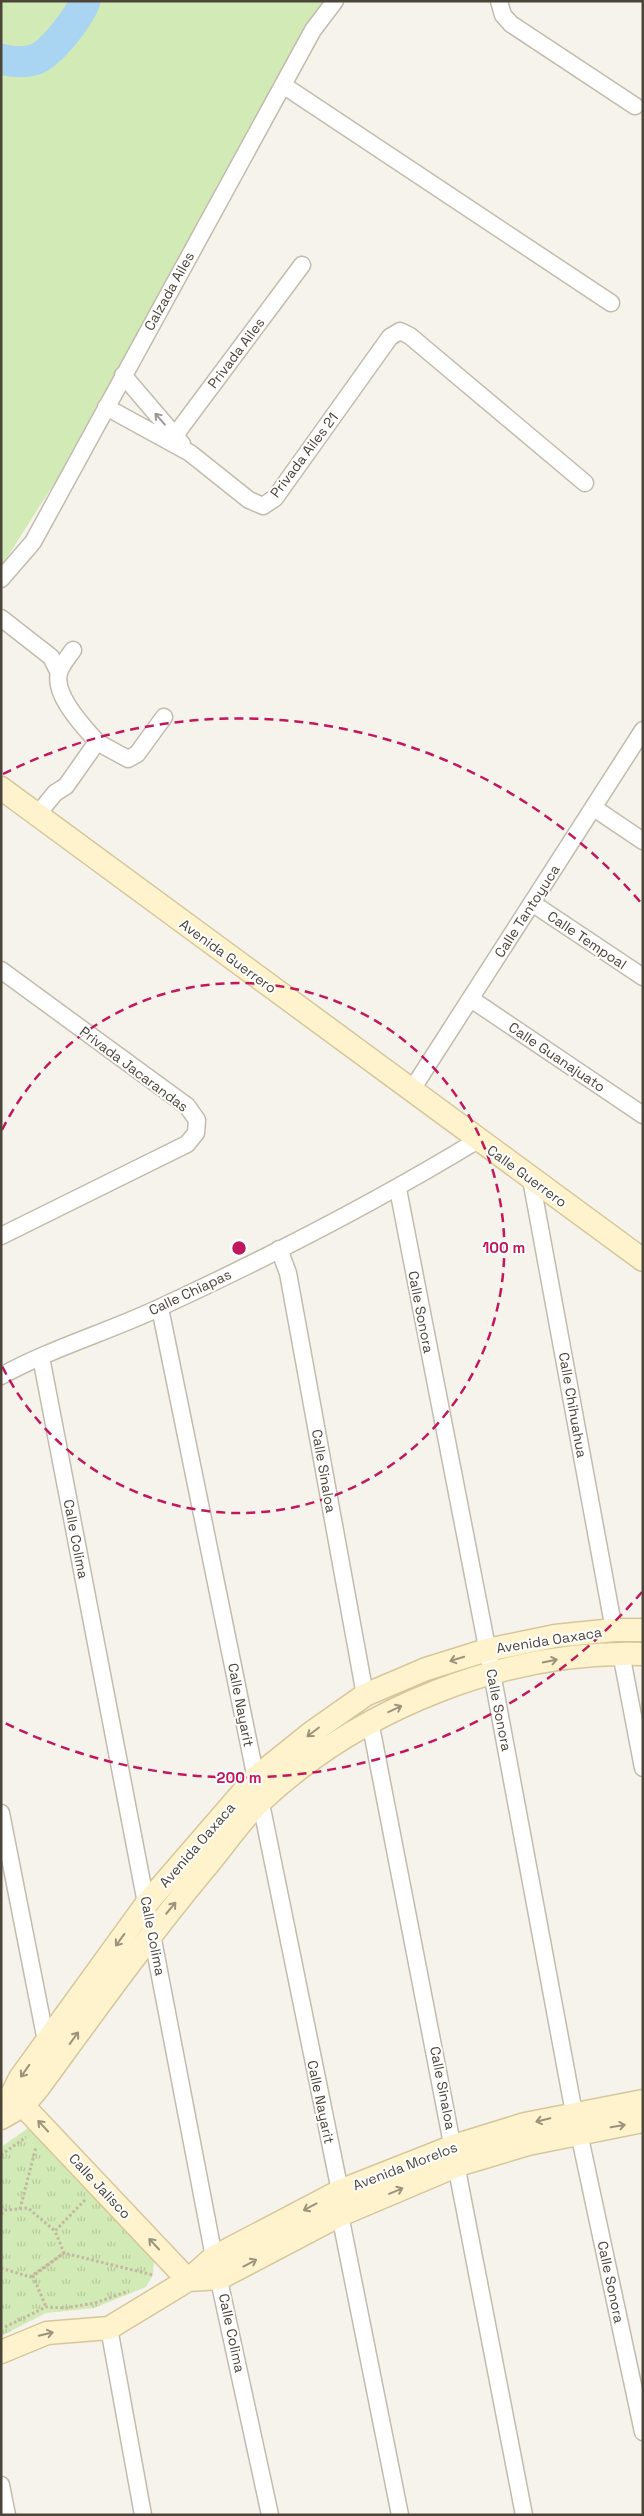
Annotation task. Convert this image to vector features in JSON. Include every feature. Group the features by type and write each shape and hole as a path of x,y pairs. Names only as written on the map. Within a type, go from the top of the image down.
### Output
{"street":[{"name":"Calzada Ailes","path":"1,579 33,542 313,30 334,1"},
{"path":"499,1 502,15 511,24 635,106"},
{"path":"283,85 611,303"},
{"name":"Privada Ailes","path":"172,439 302,265"},
{"name":"Privada Ailes 21","path":"106,406 172,439 249,500 263,506 275,498 390,338 400,331 410,336 585,482"},
{"name":"Privada Ailes 21","path":"123,375 172,439"},
{"path":"1,618 50,658 59,673 60,690 70,709 97,742 128,759 138,754 164,717"},
{"path":"59,673 73,650"},
{"name":"Calle Tantoyuca","path":"411,1091 643,730"},
{"path":"41,817 55,793 66,786 97,742"},
{"name":"Avenida Guerrero","path":"1,788 411,1091"},
{"path":"594,808 643,841"},
{"name":"Calle Tempoal","path":"532,903 643,977"},
{"name":"Privada Jacarandas","path":"1,970 187,1106 197,1120 196,1133 187,1144 1,1236"},
{"name":"Calle Guanajuato","path":"471,999 643,1115"},
{"name":"Calle Guerrero","path":"411,1091 643,1260"},
{"name":"Calle Chiapas","path":"1,1376 41,1357 160,1308 398,1189 478,1140"},
{"name":"Calle Chihuahua","path":"531,1180 614,1630"},
{"name":"Calle Sonora","path":"398,1189 492,1673 576,2123 643,2432"},
{"name":"Calle Sinaloa","path":"279,1249 288,1273 365,1695"},
{"name":"Calle Nayarit","path":"160,1308 340,2191"},
{"name":"Calle Colima","path":"41,1357 214,2257 270,2515"},
{"name":"Avenida Oaxaca","path":"2,2117 18,2099 46,2041 147,1903 256,1778 311,1733 365,1695 426,1669 487,1650 555,1636 614,1630 643,1630"},
{"path":"632,1654 643,1768"},
{"name":"Avenida Oaxaca","path":"18,2099 39,2087 152,1931 260,1802 315,1759 370,1721 432,1692 492,1673 558,1660 632,1654"},
{"name":"Calle Sinaloa","path":"370,1721 456,2155 524,2515"},
{"path":"1,1813 46,2041"},
{"name":"Calle Jalisco","path":"18,2099 188,2280"},
{"name":"Avenida Morelos","path":"1,2352 47,2333 110,2328 188,2280 214,2257 340,2191 456,2155 528,2144 576,2123 643,2101"},
{"name":"Avenida Morelos","path":"576,2123 643,2121"},
{"name":"Avenida Morelos","path":"188,2280 220,2278 456,2155"},
{"path":"340,2215 400,2515"},
{"path":"110,2328 143,2515"},
{"path":"1,2485 7,2515"}],"path":[{"path":"1,2155 33,2133"},
{"path":"55,2231 89,2195"},
{"path":"1,2214 6,2210 28,2208 55,2231 64,2253"},
{"path":"46,2307 33,2276 64,2253"},
{"path":"1,2268 30,2277 64,2253 154,2275"},
{"path":"150,2281 154,2275 154,2268"},
{"path":"1,2329 46,2307 65,2308 95,2303 138,2289"}],"green space":[{"path":"1,1 326,1 111,394 1,567"},
{"path":"41,2119 154,2260 153,2275 146,2287 94,2308 46,2313 1,2336 1,2147"}],"waterway":[{"path":"1,59 23,62 36,59 50,50 77,16 85,1"}]}
